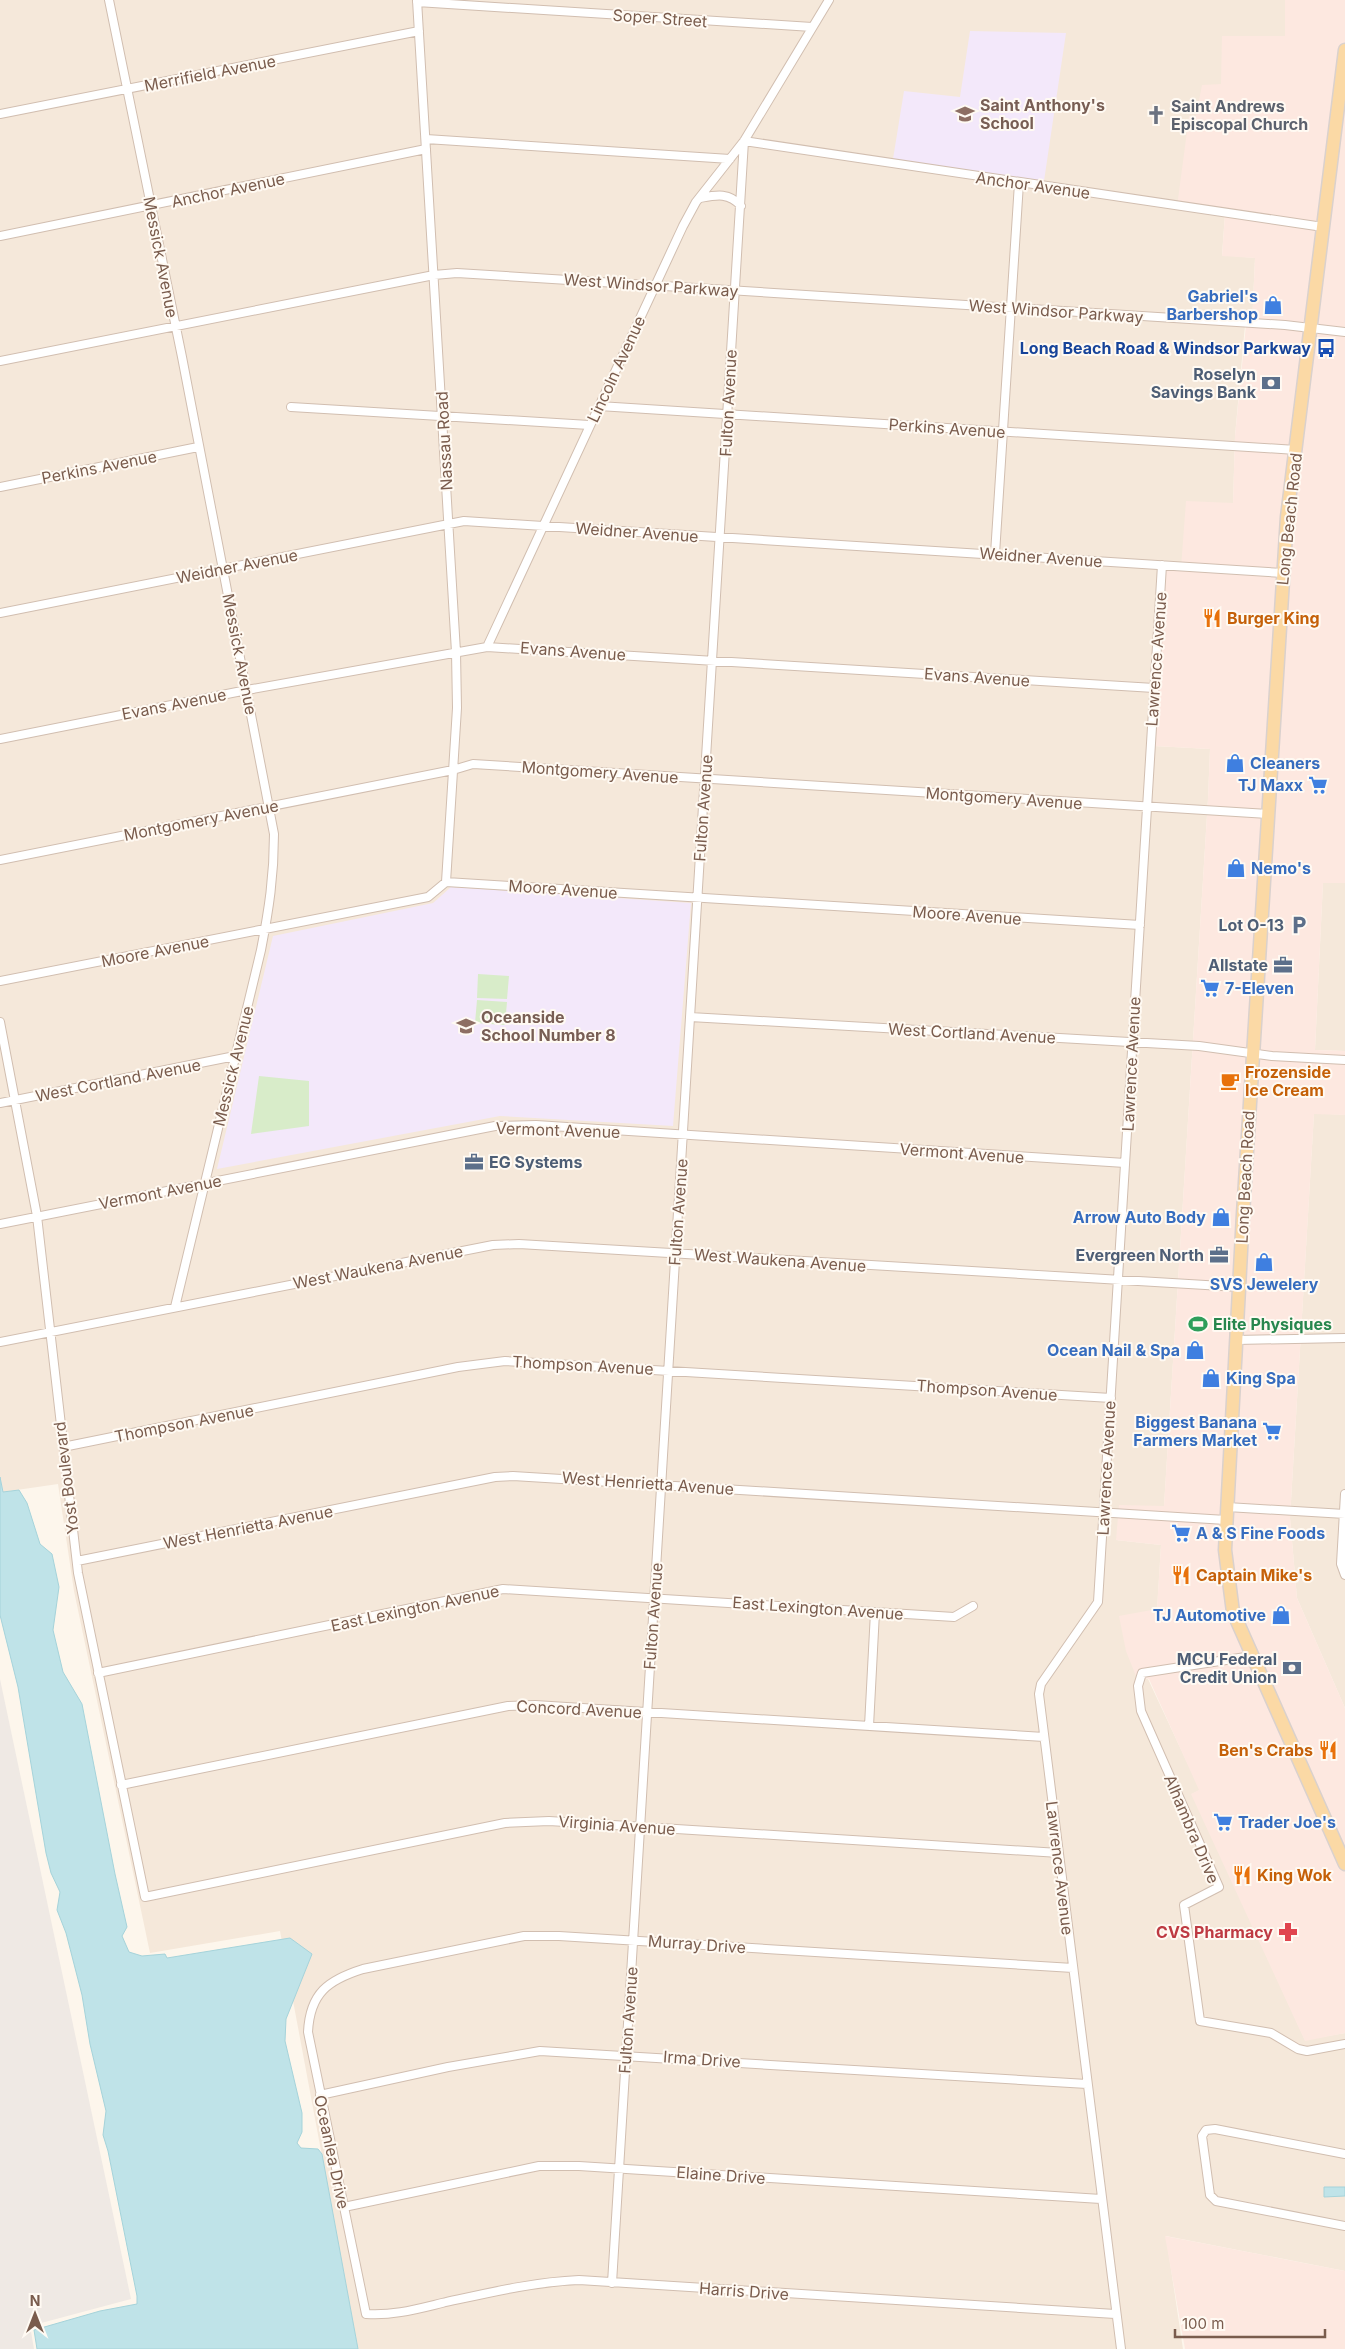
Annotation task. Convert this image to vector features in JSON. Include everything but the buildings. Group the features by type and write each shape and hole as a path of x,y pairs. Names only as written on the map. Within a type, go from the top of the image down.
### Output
{"main road":[{"name":"Long Beach Road","path":"1345,50 1296,450 1283,573 1239,1287 1225,1550 1229,1594 1233,1612 1345,1864"}],"street":[{"name":"Messick Avenue","path":"109,0 274,834 271,902 175,1307"},
{"name":"Lincoln Avenue","path":"487,647 683,226 700,198 744,141 829,0"},
{"name":"Soper Street","path":"417,1 812,27"},
{"name":"Nassau Road","path":"417,1 456,652 457,708 446,882"},
{"name":"Merrifield Avenue","path":"0,114 419,31"},
{"path":"426,139 730,159"},
{"name":"Anchor Avenue","path":"744,141 1323,227"},
{"name":"Fulton Avenue","path":"612,2283 744,141"},
{"name":"Anchor Avenue","path":"0,236 426,149"},
{"path":"995,554 1019,183"},
{"path":"700,198 720,194 734,199 741,206"},
{"name":"West Windsor Parkway","path":"0,361 434,275 457,273 1311,327 1345,332"},
{"name":"Perkins Avenue","path":"599,406 1296,450"},
{"path":"291,407 589,426"},
{"name":"Perkins Avenue","path":"0,487 198,447"},
{"name":"Weidner Avenue","path":"0,613 464,521 1283,573"},
{"name":"Lawrence Avenue","path":"1121,2349 1115,2314 1039,1694 1041,1684 1098,1602 1162,565"},
{"name":"Evans Avenue","path":"0,739 246,690 487,647 1154,688"},
{"name":"Montgomery Avenue","path":"0,860 453,770 473,764 1268,814"},
{"name":"Moore Avenue","path":"0,981 428,897 446,882 1140,925"},
{"name":"West Cortland Avenue","path":"690,1017 1199,1046 1253,1053 1345,1060"},
{"name":"Yost Boulevard","path":"0,1022 37,1216 62,1447 77,1561 121,1785 145,1897 180,1890"},
{"name":"West Cortland Avenue","path":"0,1103 235,1056"},
{"name":"Vermont Avenue","path":"0,1224 495,1126 536,1126 1125,1163"},
{"name":"West Waukena Avenue","path":"0,1342 493,1245 519,1244 1239,1287"},
{"path":"1236,1340 1345,1338"},
{"name":"Thompson Avenue","path":"62,1447 491,1362 536,1361 1111,1398"},
{"name":"West Henrietta Avenue","path":"77,1561 495,1477 542,1477 1104,1512 1344,1514"},
{"path":"1345,1494 1341,1564 1345,1574"},
{"name":"East Lexington Avenue","path":"98,1672 502,1589 954,1617 972,1606"},
{"path":"869,1726 875,1612"},
{"name":"Alhambra Drive","path":"1252,1656 1142,1673 1138,1686 1141,1711 1219,1888 1184,1905 1200,2020 1271,2033 1298,2049 1307,2050 1345,2044"},
{"name":"Concord Avenue","path":"121,1785 500,1707 535,1705 1044,1736"},
{"name":"Virginia Avenue","path":"180,1890 505,1823 549,1821 1059,1853"},
{"name":"Murray Drive","path":"328,1984 341,1976 362,1969 524,1936 633,1940 1073,1968"},
{"name":"Oceanlea Drive","path":"328,1984 319,1994 311,2008 308,2032 366,2314 376,2315"},
{"name":"Irma Drive","path":"320,2094 529,2052 569,2051 1087,2084"},
{"path":"1345,2154 1215,2129 1206,2130 1202,2136 1210,2195 1216,2201 1345,2226"},
{"name":"Elaine Drive","path":"344,2207 539,2166 618,2169 1101,2199"},
{"name":"Harris Drive","path":"376,2315 552,2281 612,2283 1115,2314"}],"shaded area":[{"path":"0,0 1285,0 1285,36 1222,36 1222,84 1196,116 1190,116 1225,214 1222,255 1255,258 1252,325 1245,325 1235,436 1233,504 1181,569 1154,746 1210,749 1208,799 1164,1506 1116,1540 1161,1545 1157,1610 1136,1676 1148,1679 1200,1790 1192,1794 1305,2040 1345,2033 1345,2271 1166,2236 1183,2349 358,2349 280,1931 150,1953 74,1591 58,1484 3,1492 0,1477"},
{"path":"1285,0 1345,0 1345,883 1323,883 1315,1050 1345,1051 1345,1115 1314,1114 1290,1518 1297,1598 1345,1708 1345,2033 1305,2041 1191,1794 1199,1790 1149,1679 1136,1676 1126,1651 1119,1616 1157,1609 1161,1545 1116,1540 1119,1505 1164,1506 1208,799 1210,749 1154,746 1165,568 1181,568 1186,501 1233,503 1235,436 1246,325 1252,325 1255,258 1222,256 1225,214 1177,207 1189,116 1196,116 1202,85 1221,84 1222,36 1285,36"},
{"path":"970,31 1066,33 1044,181 893,159 904,91 960,97"},
{"path":"1323,882 1345,883 1345,1051 1315,1050"},
{"name":"Oceanside School Number 8","path":"451,887 691,903 673,1126 500,1116 217,1169 273,936 433,903"},
{"path":"1314,1113 1345,1115 1345,1708 1297,1598 1290,1518"},
{"path":"0,1679 131,2299 30,2326 34,2349 0,2349"},
{"path":"1165,2236 1345,2271 1345,2349 1185,2349"}],"green space":[{"path":"478,974 509,976 507,999 477,998"},
{"path":"477,1000 507,1002 505,1025 475,1023"},
{"path":"259,1076 309,1081 309,1126 251,1134"}],"water":[{"path":"0,1477 3,1492 19,1490 27,1503 40,1544 52,1554 59,1587 53,1630 63,1672 82,1704 127,1927 122,1936 129,1952 142,1956 165,1954 167,1958 290,1938 312,1954 286,2019 285,2041 302,2113 302,2132 297,2143 301,2148 318,2149 322,2154 358,2349 37,2349 34,2330 100,2311 137,2304 137,2296 108,2151 103,2135 106,2111 90,2044 82,1995 66,1933 57,1910 60,1892 51,1873 46,1853 18,1687 0,1615"},
{"path":"1324,2187 1345,2187 1345,2196 1324,2197"}],"place":[{"name":"Saint Anthony's School","path":"965,114"},
{"name":"Saint Andrews Episcopal Church","path":"1156,115"},
{"name":"Gabriel's Barbershop","path":"1273,305"},
{"name":"Long Beach Road & Windsor Parkway","path":"1326,348"},
{"name":"Roselyn Savings Bank","path":"1271,383"},
{"name":"Burger King","path":"1212,618"},
{"name":"Cleaners","path":"1235,763"},
{"name":"TJ Maxx","path":"1318,785"},
{"name":"Nemo's","path":"1236,868"},
{"name":"Lot O-13","path":"1299,925"},
{"name":"Allstate","path":"1283,965"},
{"name":"7-Eleven","path":"1210,988"},
{"name":"Oceanside School Number 8","path":"466,1026"},
{"name":"Frozenside Ice Cream","path":"1230,1081"},
{"name":"EG Systems","path":"474,1162"},
{"name":"Arrow Auto Body","path":"1221,1217"},
{"name":"Evergreen North","path":"1219,1255"},
{"name":"SVS Jewelery","path":"1264,1262"},
{"name":"Elite Physiques","path":"1198,1324"},
{"name":"Ocean Nail & Spa","path":"1195,1350"},
{"name":"King Spa","path":"1211,1378"},
{"name":"Biggest Banana Farmers Market","path":"1272,1431"},
{"name":"A & S Fine Foods","path":"1181,1533"},
{"name":"Captain Mike's","path":"1181,1575"},
{"name":"TJ Automotive","path":"1281,1615"},
{"name":"MCU Federal Credit Union","path":"1292,1668"},
{"name":"Ben's Crabs","path":"1328,1750"},
{"name":"Trader Joe's","path":"1223,1822"},
{"name":"King Wok","path":"1242,1875"},
{"name":"CVS Pharmacy","path":"1288,1932"}]}
